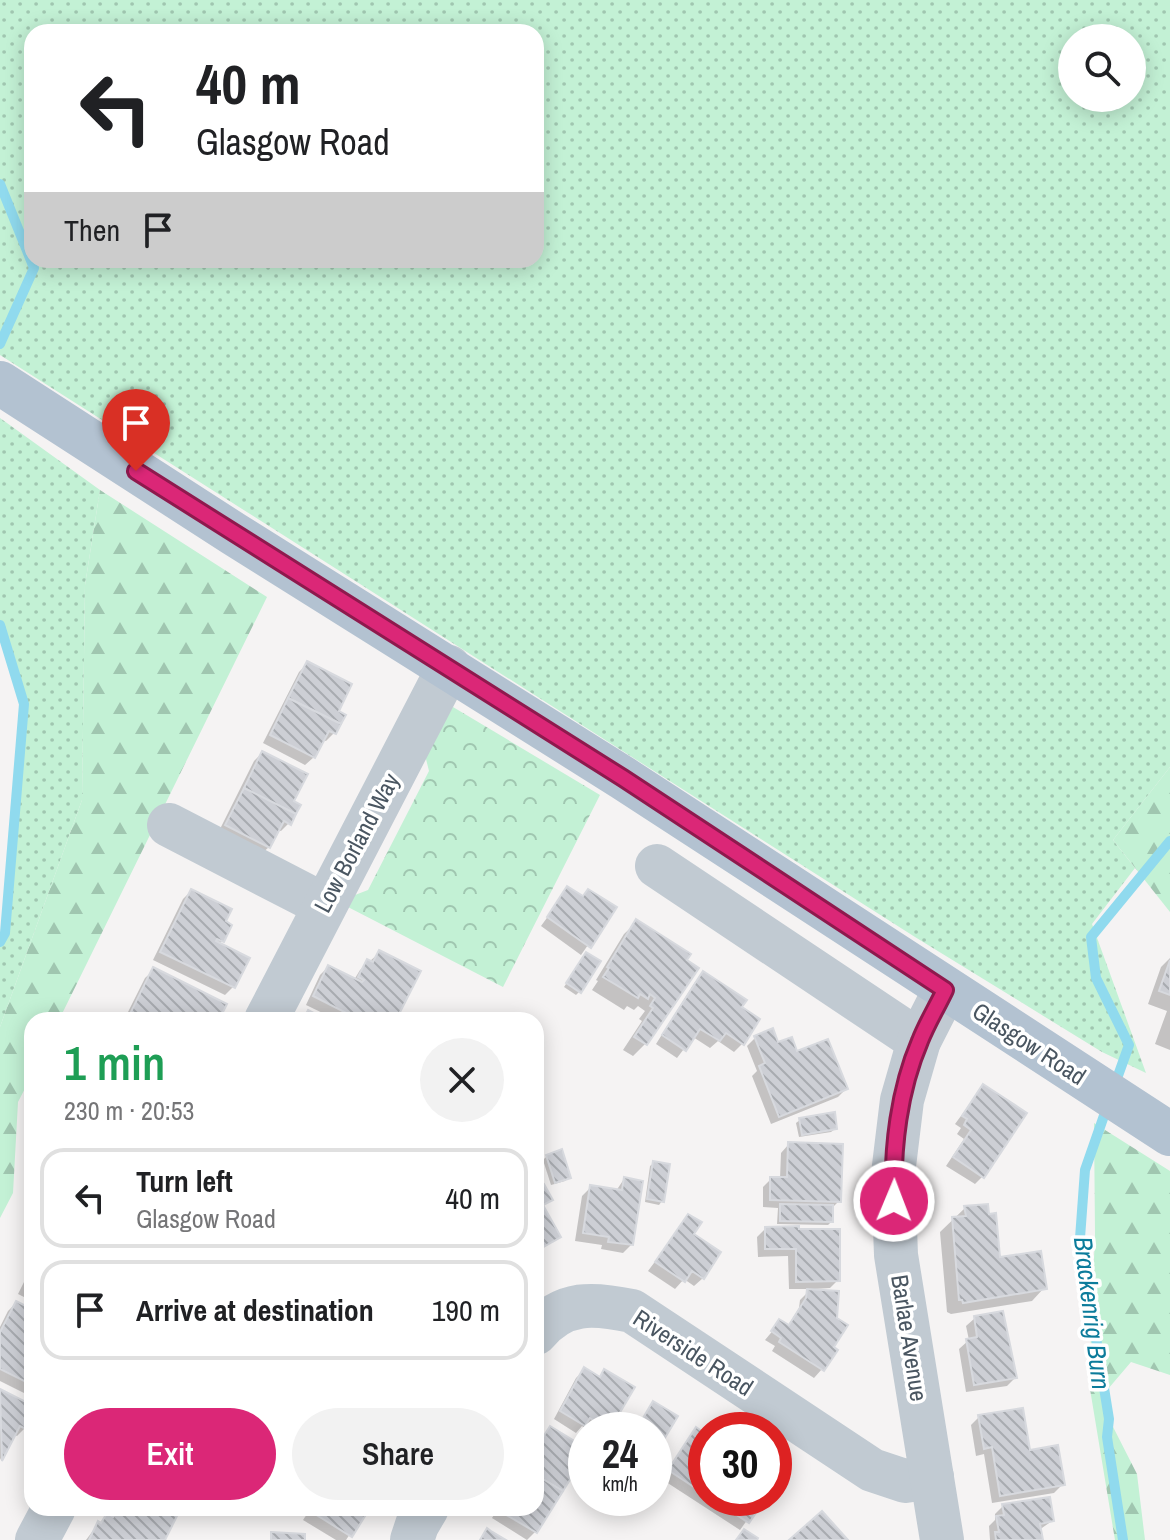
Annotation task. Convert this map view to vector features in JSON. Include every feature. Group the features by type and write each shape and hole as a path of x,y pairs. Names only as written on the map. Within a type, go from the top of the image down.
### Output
{"main road":[{"name":"Glasgow Road","path":"6,388 449,667 1170,1134"}],"street":[{"name":"Low Borland Way","path":"270,1012 449,667"},
{"path":"169,825 324,905"},
{"path":"657,866 919,1041"},
{"name":"Barlae Avenue","path":"942,1540 896,1255 893,1174 902,1100 919,1041 945,990"},
{"name":"Riverside Road","path":"544,1323 548,1318 573,1308 598,1304 632,1311 872,1470 905,1481 932,1477"},
{"path":"37,1540 50,1516"},
{"path":"412,1540 422,1516"}],"green space":[{"path":"0,0 1170,0 1170,767 1113,840 1135,868 1092,924 1146,1073 1102,1052 915,937 0,355"},
{"path":"0,418 100,490 85,585 82,800 0,1027 0,942 5,933 24,704 0,625"},
{"path":"100,490 267,597 63,1012 24,1012 24,1090 18,1102 13,1193 0,1218 0,1027 82,800 85,585"},
{"path":"453,707 600,795 503,987 346,906 355,895 368,890 429,771 424,751"},
{"path":"1170,767 1170,912 1113,840"},
{"path":"1094,1123 1170,1171 1170,1375 1131,1362 1108,1389 1109,1419 1137,1474 1145,1540 1115,1540 1089,1383 1095,1234"}],"building":[{"path":"307,661 352,684 339,711 346,715 341,724 288,698"},
{"path":"288,698 341,724 336,734 329,731 315,758 270,735"},
{"path":"262,751 308,774 294,801 301,805 296,814 244,788"},
{"path":"244,788 296,814 291,825 284,821 270,848 225,825"},
{"path":"567,886 583,896 588,889 617,907 591,948 547,917"},
{"path":"191,889 232,909 226,921 232,925 224,942 216,941 250,958 235,988 160,952"},
{"path":"636,919 691,954 687,960 699,968 647,1045 634,1037 653,1008 650,1006 655,998 650,994 648,999 640,994 638,998 603,977"},
{"path":"379,950 421,971 400,1012 344,1012 313,996 328,965 362,982 364,980 358,977 367,959 373,962"},
{"path":"586,952 601,961 581,993 566,983"},
{"path":"1170,960 1170,995 1159,991"},
{"path":"153,967 227,1004 223,1012 131,1012"},
{"path":"703,971 747,1000 742,1007 760,1019 744,1045 726,1033 720,1041 700,1029 686,1051 662,1035"},
{"path":"773,1028 778,1042 792,1037 797,1051 828,1039 848,1089 779,1117 759,1066 765,1063 754,1036"},
{"path":"983,1084 1027,1113 984,1178 953,1157 971,1130 964,1125 967,1119 962,1116"},
{"path":"835,1112 837,1129 802,1135 799,1118"},
{"path":"788,1142 843,1144 841,1202 770,1200 770,1177 787,1177"},
{"path":"562,1149 571,1178 555,1183 546,1155"},
{"path":"653,1161 670,1164 664,1202 647,1199"},
{"path":"624,1177 643,1181 633,1245 608,1242 609,1237 583,1233 590,1185 622,1190"},
{"path":"544,1184 553,1200 544,1204"},
{"path":"780,1204 833,1205 833,1222 780,1221"},
{"path":"988,1204 989,1214 996,1213 1000,1257 1041,1251 1047,1289 963,1303 959,1300 952,1217 966,1216 964,1206"},
{"path":"544,1207 561,1237 544,1247"},
{"path":"688,1214 702,1222 694,1234 721,1252 704,1279 692,1271 685,1282 655,1262"},
{"path":"799,1226 799,1229 840,1229 840,1281 796,1282 796,1249 765,1249 765,1227"},
{"path":"807,1289 839,1291 837,1318 848,1325 834,1347 838,1350 824,1371 779,1342 781,1338 771,1331 779,1319 789,1325 806,1298"},
{"path":"16,1301 24,1305 24,1381 0,1369 0,1332"},
{"path":"1003,1311 1017,1378 974,1385 966,1339 977,1337 974,1316"},
{"path":"584,1367 600,1377 604,1369 635,1387 620,1412 568,1412 568,1416 560,1411"},
{"path":"0,1389 24,1401 24,1428 20,1426 2,1461"},
{"path":"653,1401 671,1412 647,1412"},
{"path":"1023,1408 1030,1450 1058,1445 1065,1485 1000,1496 992,1447 984,1449 978,1415"},
{"path":"672,1412 678,1416 672,1426"},
{"path":"550,1426 568,1437 568,1483 563,1491 544,1480 544,1435"},
{"path":"688,1439 688,1483 672,1473 672,1464"},
{"path":"544,1480 563,1491 537,1533 508,1516 544,1516"},
{"path":"1050,1497 1054,1521 1040,1524 1043,1540 996,1540 995,1532 999,1532 996,1516 1004,1515 1002,1504"},
{"path":"822,1511 848,1540 789,1540"},
{"path":"105,1516 177,1516 165,1540 89,1540 98,1521 101,1523"},
{"path":"318,1516 365,1516 352,1537"},
{"path":"738,1516 754,1516 749,1523"},
{"path":"487,1528 491,1531 506,1540 480,1540"},
{"path":"744,1529 758,1538 757,1540 736,1540"},
{"path":"271,1532 305,1534 305,1540 271,1540"}],"waterway":[{"path":"0,184 24,243"},
{"path":"0,344 34,268"},
{"path":"0,625 24,704 5,933 0,942"},
{"name":"Brackenrig Burn","path":"1115,1084 1129,1045 1096,978 1091,937 1170,841"},
{"name":"Brackenrig Burn","path":"1107,1107 1085,1170 1080,1238 1109,1419 1107,1437 1123,1540"}],"route":[{"path":"136,471 623,778 945,990 919,1041 902,1100 893,1174 894,1201"}]}
